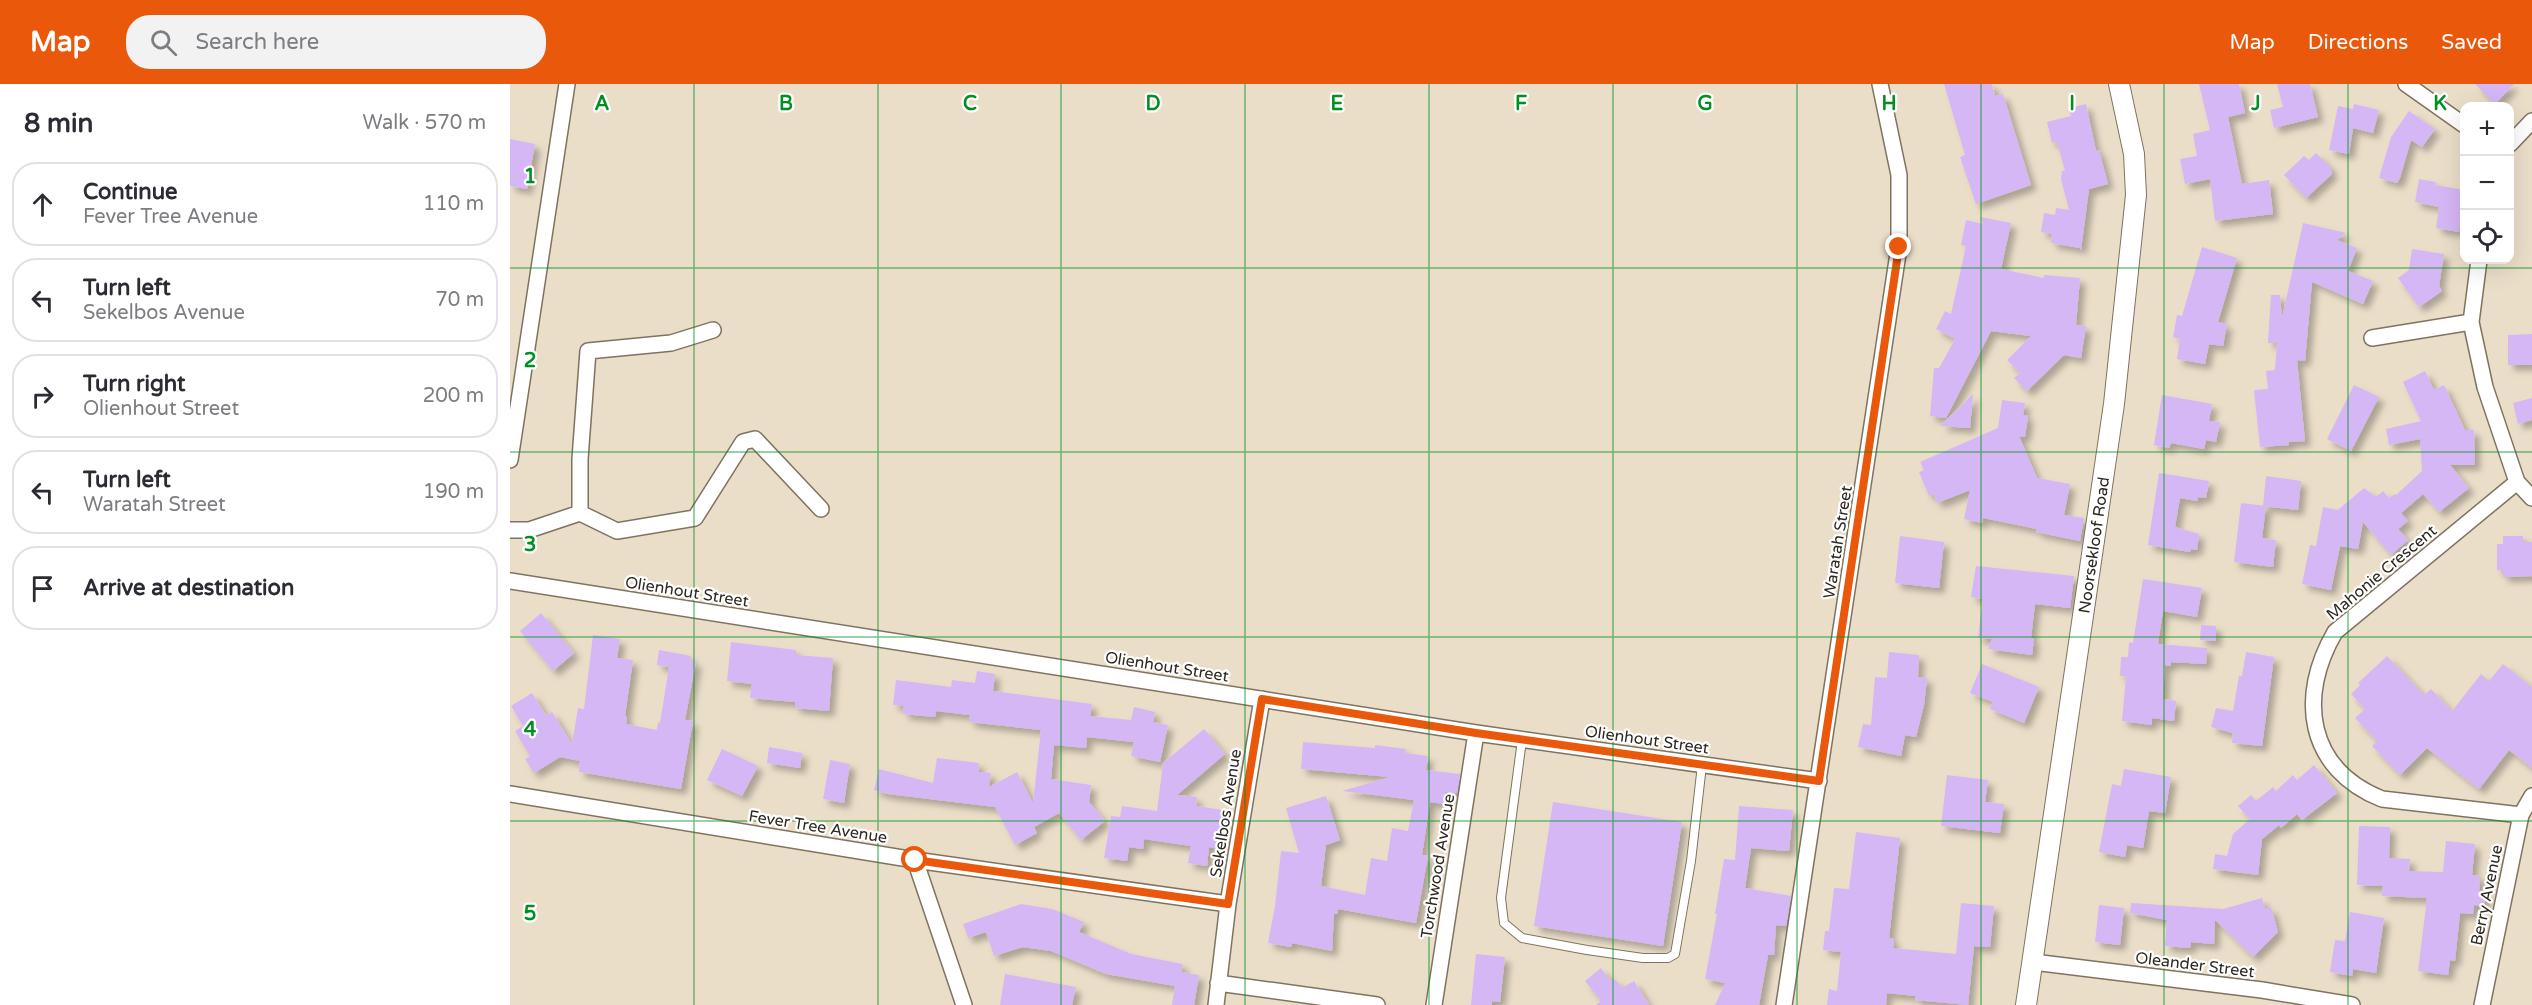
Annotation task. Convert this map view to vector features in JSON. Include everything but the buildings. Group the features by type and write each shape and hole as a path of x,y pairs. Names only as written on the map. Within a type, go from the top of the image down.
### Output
{"street":[{"path":"510,460 567,84"},
{"name":"Waratah Street","path":"1784,1005 1899,247 1899,175 1880,84"},
{"name":"Noorsekloof Road","path":"2026,1005 2114,404 2136,195 2134,154 2119,84"},
{"path":"2406,84 2460,122"},
{"path":"2514,140 2532,122"},
{"path":"2478,264 2471,322 2485,387 2517,482 2532,498"},
{"path":"2372,338 2471,322"},
{"path":"580,513 579,459 588,351 671,343 713,330"},
{"path":"510,530 529,530 580,513 617,531 695,518 743,442 755,439 820,509"},
{"name":"Mahonie Crescent","path":"2517,482 2336,632 2320,664 2314,718 2316,733 2323,750 2336,766 2369,794 2382,799 2521,814"},
{"name":"Olienhout Street","path":"510,581 1476,733 1819,781"},
{"name":"Sekelbos Avenue","path":"1216,1005 1228,904 1262,699"},
{"name":"Torchwood Avenue","path":"1434,1005 1476,733"},
{"name":"Fever Tree Avenue","path":"510,794 915,860 1228,904"},
{"name":"Berry Avenue","path":"2482,1005 2521,814 2532,796"},
{"path":"915,860 964,1005"},
{"name":"Oleander Street","path":"2033,962 2261,998 2352,1005"},
{"path":"1218,983 1377,1005"}],"lane":[{"path":"1522,740 1501,898 1504,923 1522,938 1643,958 1668,958 1675,954 1691,861 1702,765"}],"route":[{"path":"915,860 1228,904 1262,699 1476,733 1819,781 1899,247"}]}
